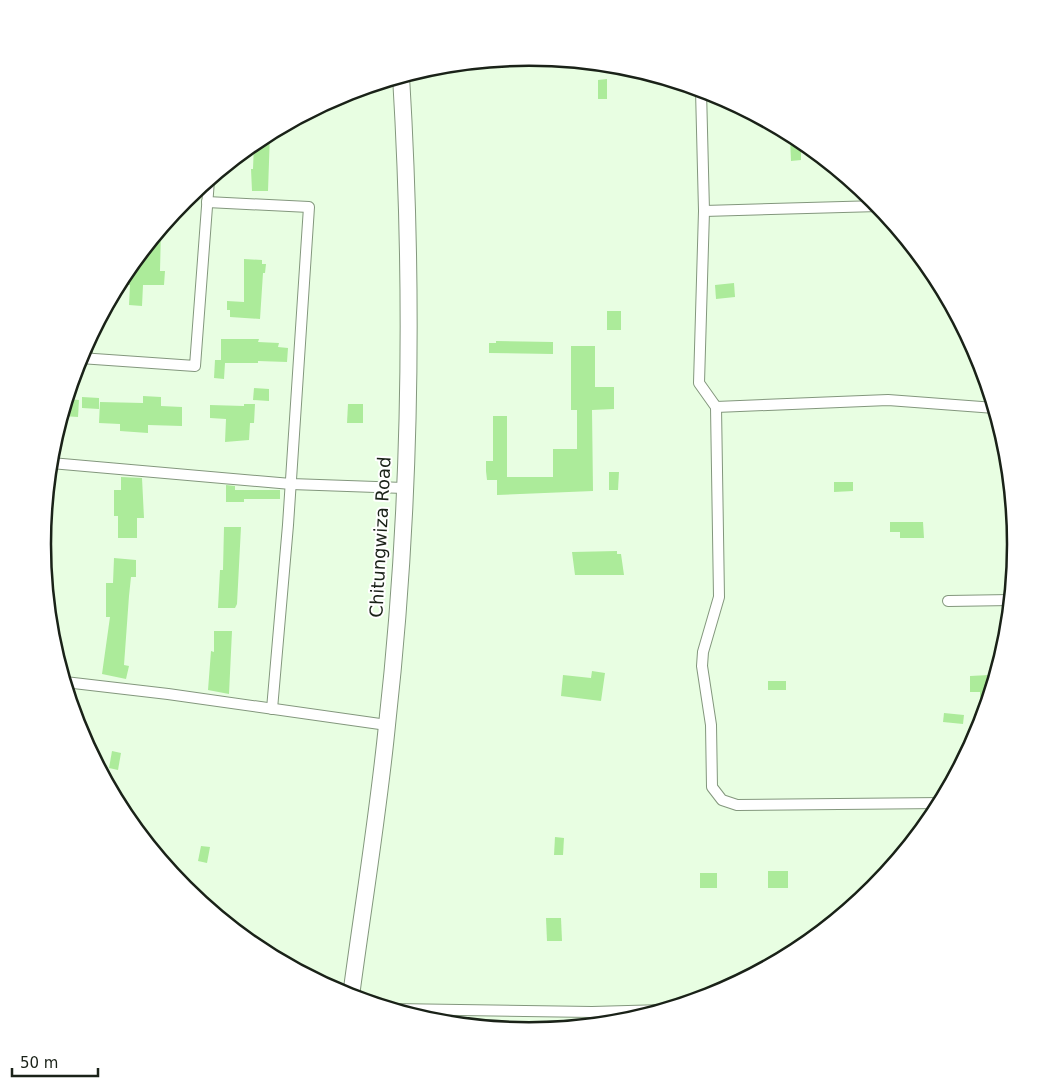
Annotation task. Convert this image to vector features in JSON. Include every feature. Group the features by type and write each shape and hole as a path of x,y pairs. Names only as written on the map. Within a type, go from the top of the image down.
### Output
{"main road":[{"name":"Chitungwiza Road","path":"352,988 388,725 404,488 408,300 401,83"}],"street":[{"path":"701,98 704,211 699,383 716,407 719,597 705,644 702,666 711,725 711,780 716,794 729,804 737,805 931,803"},
{"path":"89,358 195,366 208,190"},
{"path":"207,202 309,207 291,484 272,709"},
{"path":"704,211 868,206"},
{"path":"716,407 888,400 987,407"},
{"path":"58,464 291,484 404,488"},
{"path":"948,601 1005,600"},
{"path":"72,683 168,694 388,725"},
{"path":"421,1009 632,1011"}],"building":[{"path":"607,79 607,99 598,99 598,80"},
{"path":"270,143 268,191 252,191 251,169 253,169 254,154"},
{"path":"790,143 801,150 801,160 791,161"},
{"path":"161,240 160,271 165,271 164,285 143,285 142,306 129,305 130,285 128,285"},
{"path":"244,259 262,260 262,264 266,264 265,273 263,273 260,319 230,317 230,310 227,310 227,301 244,302"},
{"path":"734,283 735,297 716,299 715,285"},
{"path":"607,311 621,311 621,330 607,330"},
{"path":"221,339 259,339 258,342 279,343 278,347 288,348 287,362 225,363 224,379 214,378 215,360 221,360"},
{"path":"496,341 553,342 553,354 489,353 489,343 496,343"},
{"path":"571,346 595,346 595,387 614,387 614,409 592,410 593,491 497,495 497,480 487,480 486,471 486,461 493,461 493,416 507,416 507,477 553,477 553,449 577,449 577,410 571,410"},
{"path":"254,388 269,389 269,401 253,400"},
{"path":"143,396 161,397 161,406 182,407 182,426 148,425 148,433 120,431 120,424 99,423 100,402 143,403"},
{"path":"82,397 99,398 99,409 82,408"},
{"path":"74,400 79,400 78,417 69,416"},
{"path":"244,404 255,404 254,423 250,423 249,440 225,442 226,419 210,418 210,405 244,406"},
{"path":"348,404 363,404 363,423 347,423"},
{"path":"609,472 619,472 618,490 609,490"},
{"path":"121,477 142,478 144,518 137,518 137,538 118,538 118,516 114,516 114,490 121,490"},
{"path":"834,482 853,482 853,491 834,492"},
{"path":"226,485 235,486 235,490 280,490 280,499 244,499 244,502 226,502"},
{"path":"890,522 923,522 924,538 900,538 900,532 890,532"},
{"path":"224,527 241,527 237,604 235,608 218,608 220,570 223,570"},
{"path":"617,551 617,554 621,554 624,575 575,575 572,552"},
{"path":"114,558 136,560 136,577 131,577 129,596 124,665 129,666 126,679 102,674 110,617 106,617 106,583 113,583"},
{"path":"214,631 232,631 229,694 208,690 211,651 214,652"},
{"path":"592,671 605,673 601,701 561,696 563,675 591,678"},
{"path":"989,675 980,703 980,692 970,692 970,676"},
{"path":"768,681 786,681 786,690 768,690"},
{"path":"944,713 964,715 963,724 943,722"},
{"path":"112,751 121,753 118,770 109,768"},
{"path":"555,837 564,838 563,855 554,855"},
{"path":"201,846 210,847 207,863 198,861"},
{"path":"768,871 788,871 788,888 768,888"},
{"path":"700,873 717,873 717,888 700,888"},
{"path":"546,918 561,918 562,941 547,941"}]}
